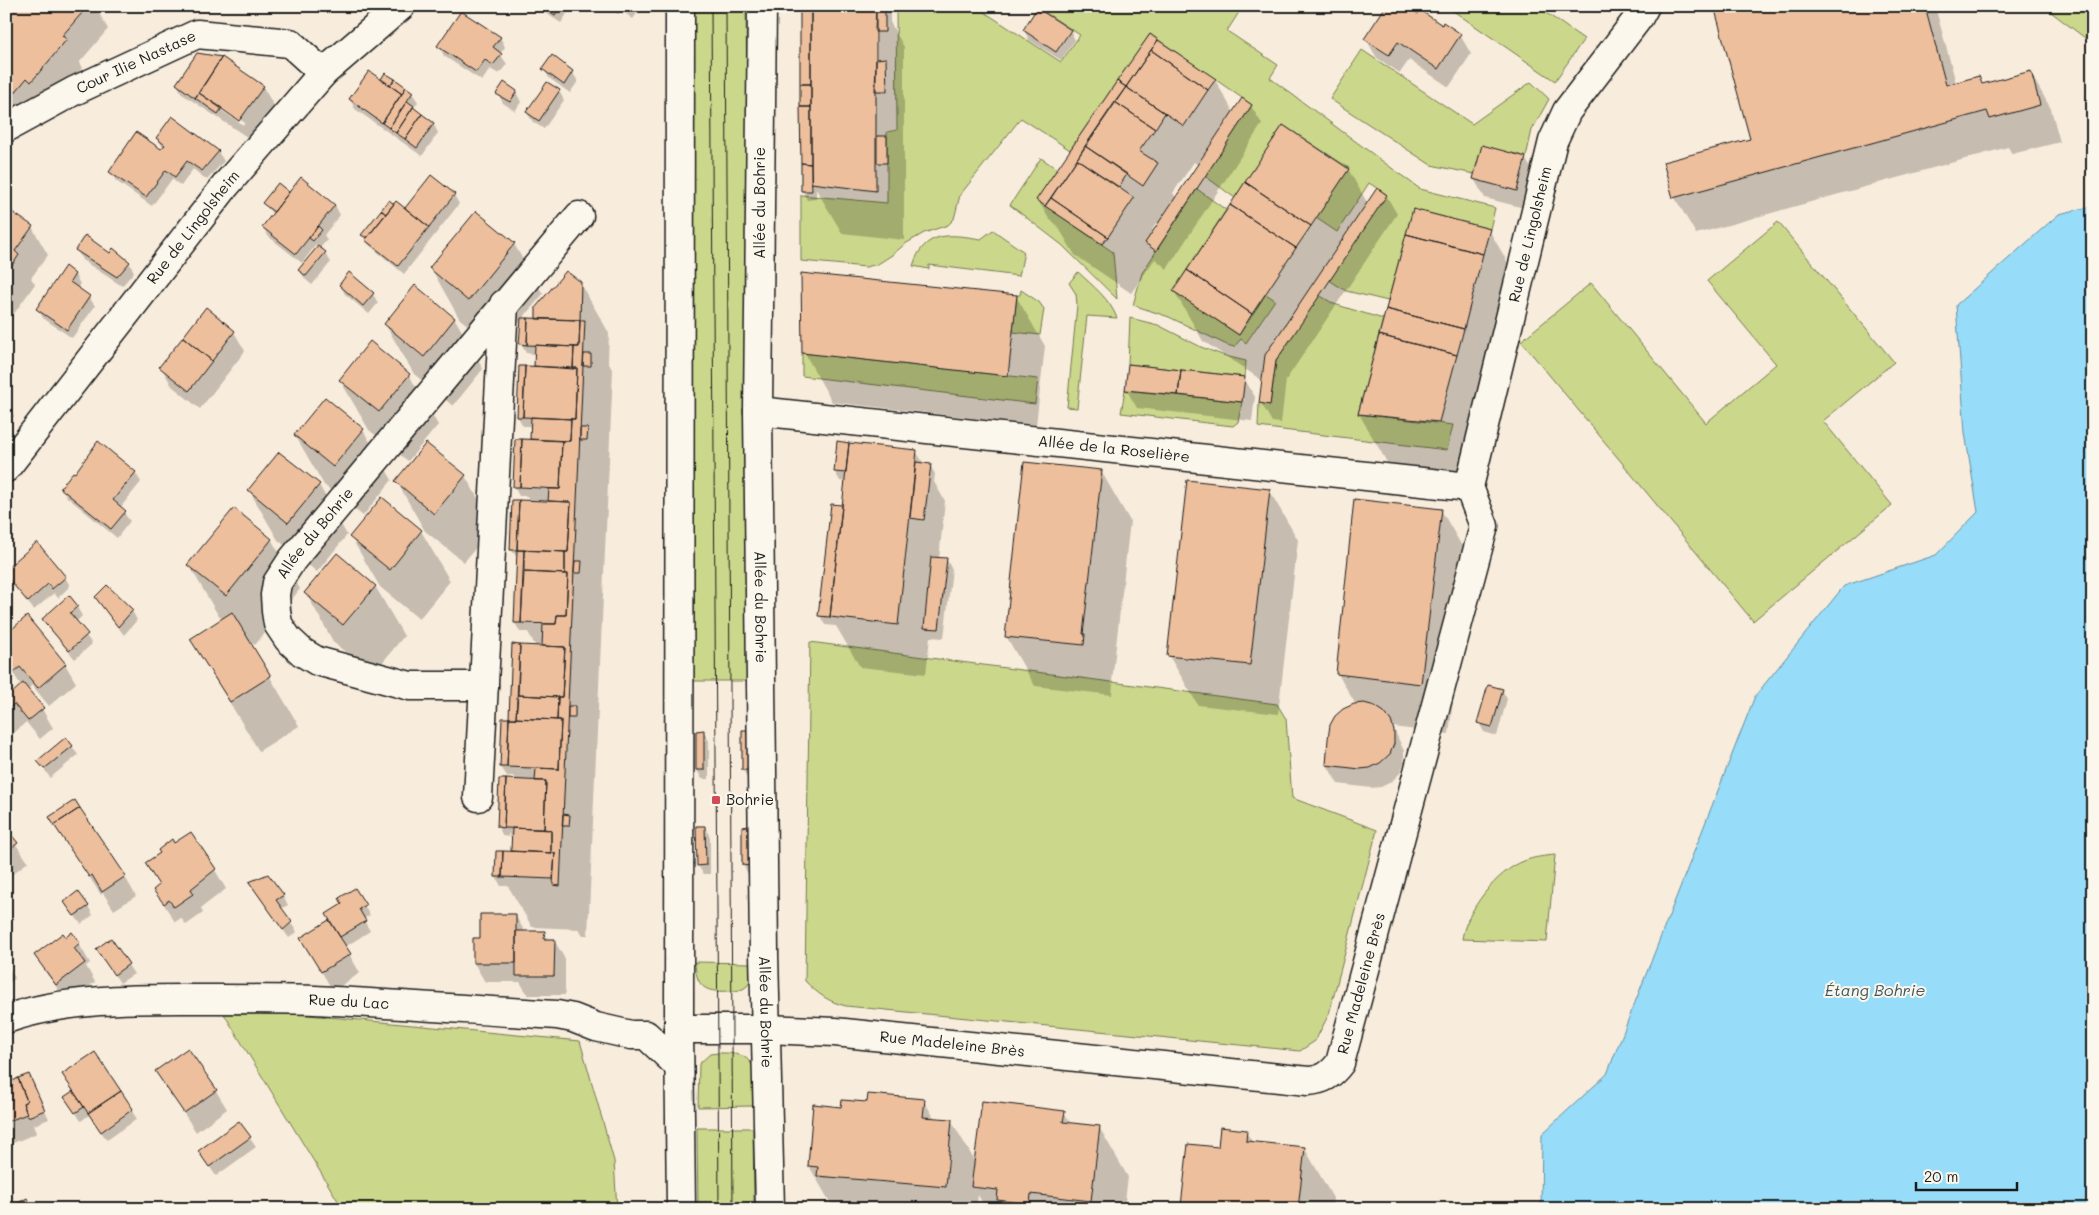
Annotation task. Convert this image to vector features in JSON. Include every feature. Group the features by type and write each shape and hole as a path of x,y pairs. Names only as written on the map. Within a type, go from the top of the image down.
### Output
{"street":[{"name":"Rue de Lingolsheim","path":"6,468 226,185 323,73 401,6"},
{"path":"680,6 679,1028 681,1209"},
{"name":"Allée du Bohrie","path":"762,6 758,411 764,952 770,1209"},
{"name":"Rue de Lingolsheim","path":"1469,487 1553,140 1567,111 1639,17 1645,6"},
{"name":"Cour Ilie Nastase","path":"6,128 74,91 197,34 290,44 323,73"},
{"name":"Allée du Bohrie","path":"484,686 410,686 317,661 302,652 288,639 278,624 275,595 277,583 292,560 579,216"},
{"path":"478,797 504,304"},
{"name":"Allée de la Roselière","path":"758,411 1469,487"},
{"name":"Rue Madeleine Brès","path":"679,1028 767,1028 835,1032 1308,1081 1320,1080 1329,1076 1340,1063 1484,526 1469,487"},
{"name":"Rue du Lac","path":"6,1019 41,1009 68,1005 170,999 313,1000 556,1015 631,1035 646,1035 680,1066"}],"green space":[{"path":"691,6 746,6 752,681 693,681"},
{"path":"896,6 975,6 1061,62 1080,35 1035,6 1243,6 1227,31 1278,65 1270,78 1420,189 1495,208 1490,229 1413,209 1388,301 1346,291 1329,280 1386,194 1369,183 1337,232 1316,218 1349,168 1283,125 1235,198 1205,176 1252,105 1150,34 1070,150 1021,118 960,195 954,219 948,225 924,233 878,264 866,267 801,261 801,195 887,203 887,132 897,130"},
{"path":"1446,6 1536,6 1584,39 1555,81"},
{"path":"2043,6 2093,6 2093,44"},
{"path":"1362,50 1472,124 1531,82 1549,99 1532,130 1526,157 1482,146 1474,174 1431,165 1330,99"},
{"path":"1041,158 1057,169 1037,200 1113,252 1117,299 1062,245 1010,205"},
{"path":"1197,189 1226,210 1173,291 1239,335 1266,294 1275,300 1246,343 1241,339 1234,347 1169,317 1133,305 1142,273"},
{"path":"1778,222 1894,362 1823,421 1892,505 1753,621 1521,341 1591,283 1706,423 1776,364 1707,281"},
{"path":"993,230 1024,252 1019,276 929,265 929,269 913,266 918,254 931,240 949,236 981,239"},
{"path":"1078,272 1105,298 1117,318 1087,316 1077,408 1067,407 1077,305 1076,294 1069,283"},
{"path":"1021,290 1039,302 1044,309 1040,335 1013,332 1017,295 1020,295"},
{"path":"1319,295 1334,304 1383,319 1358,414 1453,425 1447,450 1258,427 1259,403 1270,404 1276,361"},
{"path":"1130,318 1158,325 1201,347 1246,361 1245,377 1128,364"},
{"path":"802,353 1038,379 1035,404 802,376"},
{"path":"1125,390 1242,402 1238,422 1233,426 1121,413"},
{"path":"810,642 1277,704 1286,719 1292,798 1377,830 1329,1014 1315,1041 1300,1051 846,1006 818,993 805,981"},
{"path":"1555,855 1547,942 1462,939 1476,905 1484,893 1503,873 1528,860"},
{"path":"695,962 752,963 751,977 747,986 741,990 713,991 707,989 700,982 697,977"},
{"path":"224,1014 297,1014 580,1041 614,1161 617,1209 343,1209"},
{"path":"710,1054 742,1056 752,1066 754,1074 753,1106 698,1107 699,1064"},
{"path":"697,1128 753,1128 754,1209 698,1209"}],"water":[{"name":"Étang Bohrie","path":"2093,206 2093,1209 1541,1209 1542,1134 1607,1074 1755,696 1844,586 1936,555 1978,512 1965,433 1956,305 2059,214"}],"building":[{"path":"6,6 88,6 62,36 67,39 49,61 31,82 27,78 8,101 6,99"},
{"path":"542,6 561,6 555,15"},
{"path":"811,6 876,6 876,191 811,183"},
{"path":"876,6 885,6 885,32 875,32"},
{"path":"1386,6 1406,6 1418,14 1420,10 1442,25 1443,22 1461,34 1438,69 1398,42 1389,55 1364,39"},
{"path":"1714,6 1925,6 1946,85 1979,76 1982,84 2031,71 2040,105 1990,119 1987,111 1673,198 1663,162 1750,139"},
{"path":"800,7 811,7 811,84 800,84"},
{"path":"1037,8 1071,30 1056,52 1023,30"},
{"path":"461,11 501,37 493,47 502,54 493,65 485,60 476,72 437,46"},
{"path":"1150,34 1158,40 1126,87 1117,81"},
{"path":"1158,40 1216,79 1208,90 1151,50"},
{"path":"1151,50 1208,90 1184,126 1126,87"},
{"path":"197,53 222,57 195,98 176,84"},
{"path":"552,55 573,71 564,85 542,69"},
{"path":"222,57 264,86 239,121 199,93"},
{"path":"886,58 887,91 875,91 876,59"},
{"path":"369,71 402,94 382,123 349,99"},
{"path":"385,73 395,79 390,85 381,79"},
{"path":"395,79 406,87 402,94 390,85"},
{"path":"1117,81 1126,87 1045,206 1036,200"},
{"path":"504,82 517,91 510,102 496,94"},
{"path":"547,82 560,90 539,121 526,112"},
{"path":"800,84 811,84 811,107 800,107"},
{"path":"406,87 413,92 389,128 382,123"},
{"path":"1126,87 1165,113 1155,129 1115,102"},
{"path":"199,93 222,108 218,114 195,98"},
{"path":"1242,98 1252,105 1156,251 1145,243"},
{"path":"407,101 414,106 396,133 389,128"},
{"path":"1115,102 1155,129 1139,151 1158,163 1143,186 1085,146"},
{"path":"413,107 422,114 405,139 396,133"},
{"path":"800,107 811,107 811,164 801,163"},
{"path":"422,114 434,123 417,148 405,139"},
{"path":"172,116 219,151 202,171 187,161 175,177 166,170 146,197 109,172 136,132 161,149 165,145 156,138"},
{"path":"1283,125 1349,169 1311,226 1245,182"},
{"path":"877,136 887,136 887,163 877,163"},
{"path":"1482,145 1526,157 1517,191 1473,179"},
{"path":"1085,146 1127,174 1119,187 1077,159"},
{"path":"1077,159 1134,198 1108,237 1051,198"},
{"path":"801,163 811,164 812,191 801,191"},
{"path":"431,175 455,194 429,227 405,208"},
{"path":"301,177 335,205 296,254 262,227"},
{"path":"1245,182 1311,226 1296,248 1230,205"},
{"path":"278,183 289,192 274,212 262,203"},
{"path":"1377,188 1387,195 1276,361 1270,405 1259,403 1265,355"},
{"path":"1051,198 1108,237 1102,244 1045,206"},
{"path":"389,200 394,204 386,214 381,210"},
{"path":"396,201 429,227 398,266 365,240"},
{"path":"1230,205 1296,248 1252,314 1187,270"},
{"path":"6,208 33,226 15,251 19,255 6,274"},
{"path":"1413,209 1490,229 1483,254 1406,234"},
{"path":"381,210 386,214 367,238 361,235"},
{"path":"476,211 515,243 468,301 429,268"},
{"path":"318,226 322,230 313,241 309,238"},
{"path":"1406,234 1483,254 1464,329 1386,309"},
{"path":"85,235 110,253 113,248 130,262 117,277 75,250"},
{"path":"318,246 326,252 306,276 298,270"},
{"path":"65,266 75,274 70,282 90,296 67,330 36,309"},
{"path":"1187,270 1252,314 1239,335 1173,291"},
{"path":"566,271 581,282 580,320 536,319 536,307"},
{"path":"349,272 374,293 363,306 339,285"},
{"path":"801,273 1017,295 1008,376 802,353"},
{"path":"415,285 455,318 424,357 384,324"},
{"path":"206,307 235,331 212,361 183,337"},
{"path":"1386,309 1464,329 1457,355 1379,335"},
{"path":"521,318 528,318 527,345 519,344"},
{"path":"528,318 580,320 579,347 527,345"},
{"path":"580,320 585,320 560,886 553,885 555,853 551,853 551,830 544,829 546,781 535,781 536,768 559,769 561,720 557,720 558,697 562,697 565,647 542,646 543,624 556,624 557,615 566,615 568,574 565,574 565,552 568,552 571,502 548,501 549,489 560,489 562,441 570,441 571,419 575,419 577,368 573,369 574,347 579,347"},
{"path":"1379,335 1457,355 1439,422 1358,414"},
{"path":"183,337 212,361 189,391 159,367"},
{"path":"370,341 410,374 379,412 339,380"},
{"path":"535,345 574,347 573,369 534,366"},
{"path":"584,354 591,354 591,366 583,366"},
{"path":"1128,364 1181,370 1178,395 1125,390"},
{"path":"519,366 525,366 523,417 517,417"},
{"path":"525,366 577,368 575,419 523,417"},
{"path":"1181,370 1245,377 1242,402 1178,395"},
{"path":"325,397 364,429 333,467 294,435"},
{"path":"531,417 571,419 570,441 530,439"},
{"path":"580,428 588,428 587,440 580,440"},
{"path":"515,439 522,439 520,487 513,487"},
{"path":"522,439 562,441 560,489 520,487"},
{"path":"98,441 136,472 113,500 126,511 111,529 60,488 73,472 75,473"},
{"path":"837,441 849,443 846,473 834,472"},
{"path":"426,443 466,475 434,514 395,481"},
{"path":"849,443 917,450 898,625 830,617"},
{"path":"279,452 320,484 288,523 248,490"},
{"path":"916,462 931,464 924,520 910,518"},
{"path":"1024,462 1102,470 1083,634 1085,634 1084,645 1005,637"},
{"path":"1187,480 1270,489 1250,665 1167,656"},
{"path":"382,497 422,530 390,570 349,537"},
{"path":"1354,499 1442,509 1421,684 1336,674"},
{"path":"512,500 519,500 517,550 510,550"},
{"path":"519,500 571,502 568,552 517,550"},
{"path":"831,504 842,505 830,617 818,616"},
{"path":"234,508 272,539 226,596 187,565"},
{"path":"37,542 66,577 52,589 48,584 28,602 6,576 6,569"},
{"path":"517,550 524,550 521,623 514,623"},
{"path":"524,550 565,552 565,574 524,572"},
{"path":"337,553 376,586 343,625 304,593"},
{"path":"931,557 947,558 939,629 924,628"},
{"path":"575,561 582,561 581,573 574,573"},
{"path":"524,572 568,574 566,615 557,615 556,624 521,623"},
{"path":"107,585 133,610 118,627 95,597"},
{"path":"69,595 78,606 70,613 88,634 69,651 42,619"},
{"path":"232,612 271,676 230,702 190,639"},
{"path":"27,616 66,664 38,688 20,667 13,673 6,664 6,657 10,654 6,649 6,626 12,629"},
{"path":"512,644 520,645 516,718 509,718"},
{"path":"520,645 565,647 562,697 518,695"},
{"path":"23,683 44,708 28,721 14,704 6,711 6,692 9,696"},
{"path":"1488,685 1503,689 1492,727 1477,723"},
{"path":"518,695 558,697 557,720 516,718"},
{"path":"1364,703 1375,706 1384,712 1391,721 1394,731 1394,744 1390,754 1380,763 1370,768 1360,769 1326,765 1330,725 1335,716 1343,709 1354,704"},
{"path":"568,706 575,706 575,718 568,718"},
{"path":"502,718 509,718 507,767 500,767"},
{"path":"509,718 561,720 559,769 507,767"},
{"path":"704,730 704,770 696,770 696,731"},
{"path":"742,730 750,730 750,770 742,770"},
{"path":"66,737 73,746 44,769 37,761"},
{"path":"499,779 506,779 504,828 497,827"},
{"path":"506,779 546,781 544,829 504,828"},
{"path":"75,800 80,808 54,825 49,817"},
{"path":"80,808 126,876 102,892 92,875 89,877 54,825"},
{"path":"563,814 570,815 569,826 562,826"},
{"path":"696,826 705,826 706,865 697,866"},
{"path":"750,826 750,866 742,865 742,827"},
{"path":"6,828 18,843 6,852"},
{"path":"512,828 551,830 551,853 511,851"},
{"path":"191,832 216,869 191,889 193,894 174,907 169,900 164,904 153,890 159,885 145,863 160,853 158,850 172,839 174,843"},
{"path":"496,851 503,851 502,877 495,877"},
{"path":"503,851 555,853 553,879 502,877"},
{"path":"268,874 284,895 276,900 292,922 283,930 249,882"},
{"path":"355,888 366,905 359,909 366,921 340,937 326,914 342,904 339,898"},
{"path":"78,891 89,906 74,916 64,902"},
{"path":"480,914 516,914 516,963 473,963 473,938 480,938"},
{"path":"329,920 351,954 321,972 300,938"},
{"path":"516,931 545,931 544,939 555,939 554,976 516,976"},
{"path":"72,932 80,943 74,948 85,963 56,985 34,955 63,933 66,937"},
{"path":"111,938 129,964 114,975 96,949"},
{"path":"188,1048 217,1090 184,1113 155,1071"},
{"path":"95,1052 121,1091 88,1113 62,1074"},
{"path":"9,1071 13,1081 18,1078 27,1101 23,1103 27,1114 6,1122 6,1072"},
{"path":"29,1074 45,1110 28,1117 23,1103 27,1101 18,1078"},
{"path":"73,1091 84,1107 75,1113 64,1097"},
{"path":"121,1091 133,1109 101,1132 88,1113"},
{"path":"868,1094 925,1099 923,1117 952,1119 946,1187 817,1176 818,1167 808,1166 813,1104 841,1107 842,1100 867,1102"},
{"path":"982,1101 1065,1111 1063,1122 1100,1126 1091,1201 1031,1194 1030,1204 997,1200 998,1190 971,1187"},
{"path":"239,1121 251,1137 209,1167 198,1151"},
{"path":"1220,1127 1247,1130 1246,1141 1305,1147 1298,1209 1204,1209 1181,1206 1188,1144 1218,1147"},
{"path":"27,1198 31,1206 28,1209 7,1209"}],"tram line":[{"path":"711,6 719,1209"},
{"path":"726,6 733,1209"}],"place":[{"name":"Bohrie","path":"716,800"}]}
